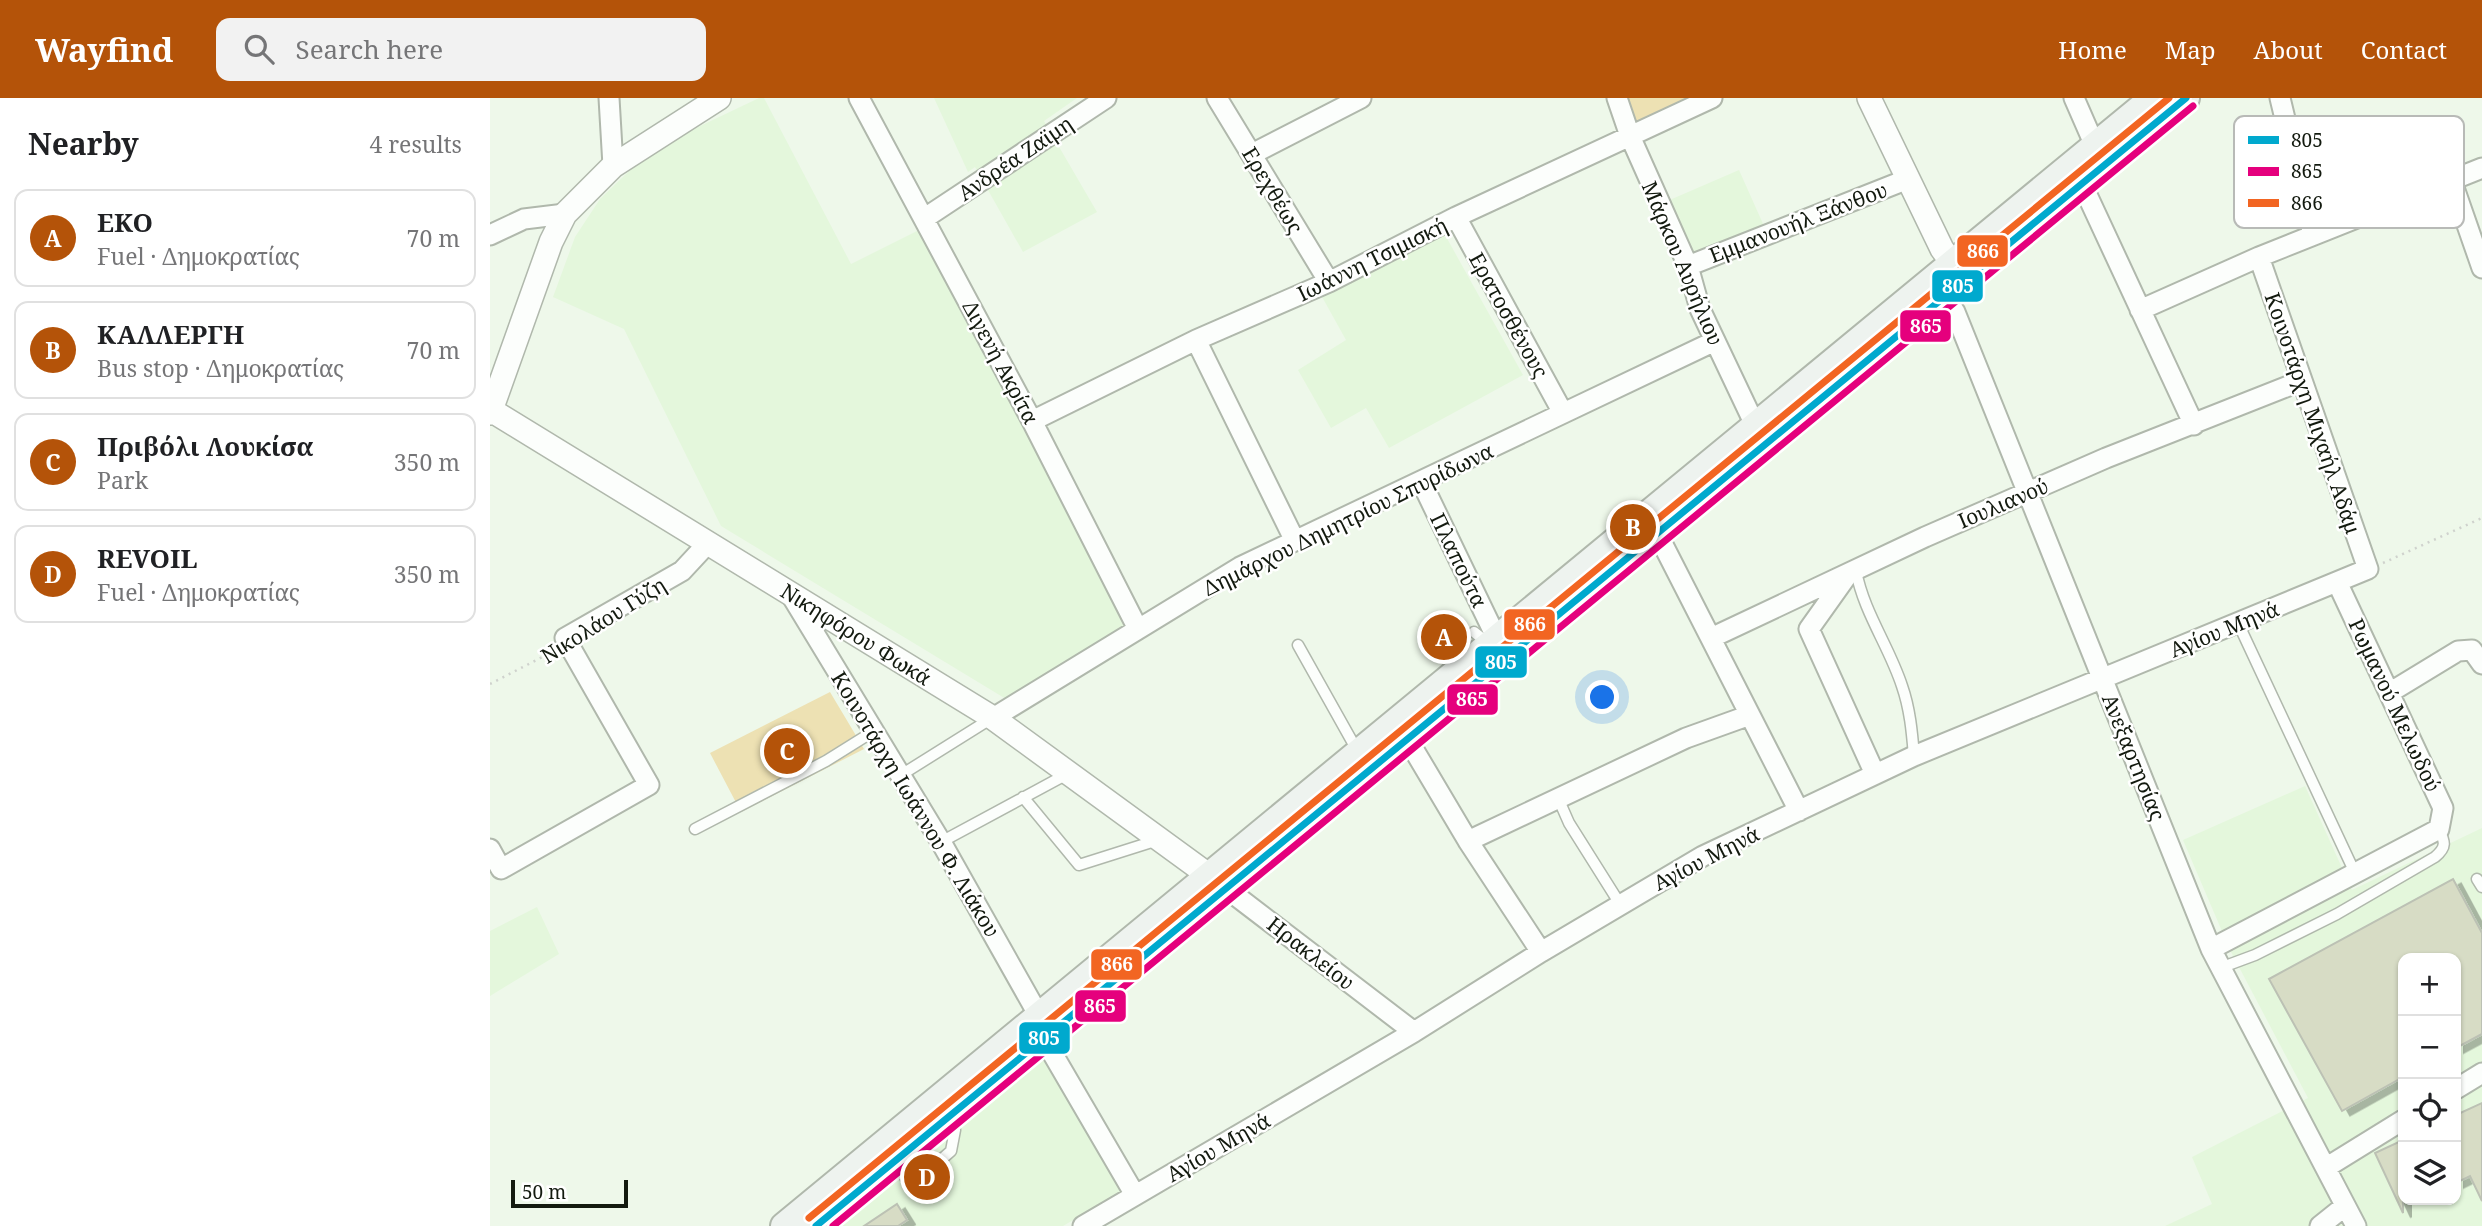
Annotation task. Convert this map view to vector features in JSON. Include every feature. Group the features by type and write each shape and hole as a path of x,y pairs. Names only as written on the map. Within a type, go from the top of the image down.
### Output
{"main road":[{"path":"816,1226 1042,1028 1218,882 1408,740 1657,533 1949,280 2095,146 2153,98"},
{"path":"1218,882 1358,752 1487,638 1755,425 2082,184 2186,98"},
{"path":"784,1226 1042,1028"}],"street":[{"path":"609,98 613,166"},
{"path":"490,412 551,242 565,214 613,166 719,98"},
{"name":"Διγενή Ακρίτα","path":"859,98 1032,421 1138,629"},
{"name":"Ανδρέα Ζαϊμη","path":"925,218 1105,98"},
{"name":"Ερεχθέως","path":"1217,98 1329,282"},
{"path":"1252,154 1361,98"},
{"name":"Μάρκου Αυρήλιου","path":"1617,98 1630,136 1688,266 1700,309 1755,425"},
{"name":"Ιωάννη Τσιμισκή","path":"1032,421 1196,340 1329,282 1456,217 1712,98"},
{"name":"Ανεξαρτησίας","path":"1869,98 1909,179 2028,492 2211,949 2356,1226"},
{"path":"2074,98 2095,146"},
{"path":"2280,98 2284,116"},
{"path":"2464,176 2482,168"},
{"name":"Εμμανουήλ Ξάνθου","path":"1688,266 1909,179"},
{"path":"2082,184 2194,425"},
{"path":"490,235 524,219 565,214"},
{"path":"2464,216 2482,268"},
{"name":"Ερατοσθένους","path":"1456,217 1563,413"},
{"path":"2311,228 2313,235"},
{"path":"2140,310 2331,228"},
{"name":"Κοινοτάρχη Μιχαήλ Αδάμ","path":"2259,257 2368,569"},
{"path":"1196,340 1295,541"},
{"name":"Δημάρχου Δημητρίου Σπυρίδωνα","path":"993,718 1240,568 1715,341"},
{"name":"Ιουλιανού","path":"1711,638 2028,492 2301,381"},
{"name":"Νικηφόρου Φωκά","path":"490,412 993,718 1218,882"},
{"name":"Πλαπούτα","path":"1421,481 1487,638"},
{"path":"1657,533 1799,811"},
{"name":"Νικολάου Γύζη","path":"565,638 682,571 708,544"},
{"name":"Αγίου Μηνά","path":"1083,1226 1414,1032 1541,952 1703,856 1914,756 2368,569"},
{"path":"1851,573 1810,629 1875,774"},
{"name":"Ρωμανού Μελωδού","path":"2337,582 2443,808 2439,829"},
{"name":"Κοινοτάρχη Ιωάννου Φ. Λιάκου","path":"790,594 941,842 1135,1195"},
{"path":"490,849 501,869 649,785 565,638"},
{"path":"2389,693 2458,652 2472,650 2482,664"},
{"path":"1468,841 1686,738 1750,715"},
{"path":"1408,740 1468,841 1541,952"},
{"path":"2211,949 2439,829"},
{"name":"Ηρακλείου","path":"1218,882 1414,1032"},
{"path":"2461,1086 2482,1073"},
{"path":"2327,1167 2398,1123"},
{"path":"2320,1226 2345,1206"}],"lane":[{"path":"1851,573 1902,685 1911,718 1914,756"},
{"path":"2238,623 2355,873"},
{"path":"1298,645 1358,752"},
{"path":"901,775 993,718"},
{"path":"695,829 826,761 874,731"},
{"path":"941,842 1069,773"},
{"path":"1023,797 1079,865 1162,839"},
{"path":"1558,798 1569,824 1620,904"},
{"path":"2220,968 2255,955 2337,914 2435,857 2444,849 2445,843 2439,829"},
{"path":"905,1177 919,1179 951,1151 955,1130"}],"path":[{"path":"2368,569 2482,518"},
{"name":"Νικολάου Γύζη","path":"490,684 549,655 565,638"}],"shaded area":[{"path":"764,98 851,264 921,229 1126,628 1006,699 721,526 624,329 553,297 575,237 600,199 652,149"},
{"path":"934,98 1077,98 1044,121 1097,212 1023,252 975,167 968,172"},
{"path":"1624,98 1693,98 1633,126"},
{"path":"1739,170 1764,226 1690,258 1665,202"},
{"path":"1444,233 1523,375 1389,448 1366,408 1331,428 1298,370 1346,340 1321,295"},
{"path":"830,692 864,749 741,812 710,753"},
{"path":"2305,786 2352,890 2482,828 2482,1226 2165,1226 2212,1204 2192,1157 2308,1098 2230,950 2183,840"},
{"path":"537,907 559,954 490,996 490,931"},
{"path":"1041,1049 1123,1191 1063,1226 825,1226"}],"building":[{"path":"1455,636 1463,646 1448,659 1440,650"},
{"path":"2453,879 2482,933 2482,1034 2461,1045 2461,953 2398,953 2398,1080 2342,1111 2269,979"},
{"path":"2482,1103 2482,1201 2470,1176 2461,1180 2461,1113"},
{"path":"2398,1142 2398,1202 2375,1153"},
{"path":"897,1204 907,1220 898,1226 864,1226"}],"transit line":[{"name":"866","path":"809,1218 2169,98"},
{"name":"805","path":"816,1226 2186,98"},
{"name":"865","path":"833,1226 2193,106"}],"place":[{"name":"ΚΑΛΛΕΡΓΗ","path":"1633,527"},
{"name":"EKO","path":"1444,637"},
{"name":"Πριβόλι Λουκίσα","path":"787,751"},
{"name":"REVOIL","path":"927,1177"}]}
